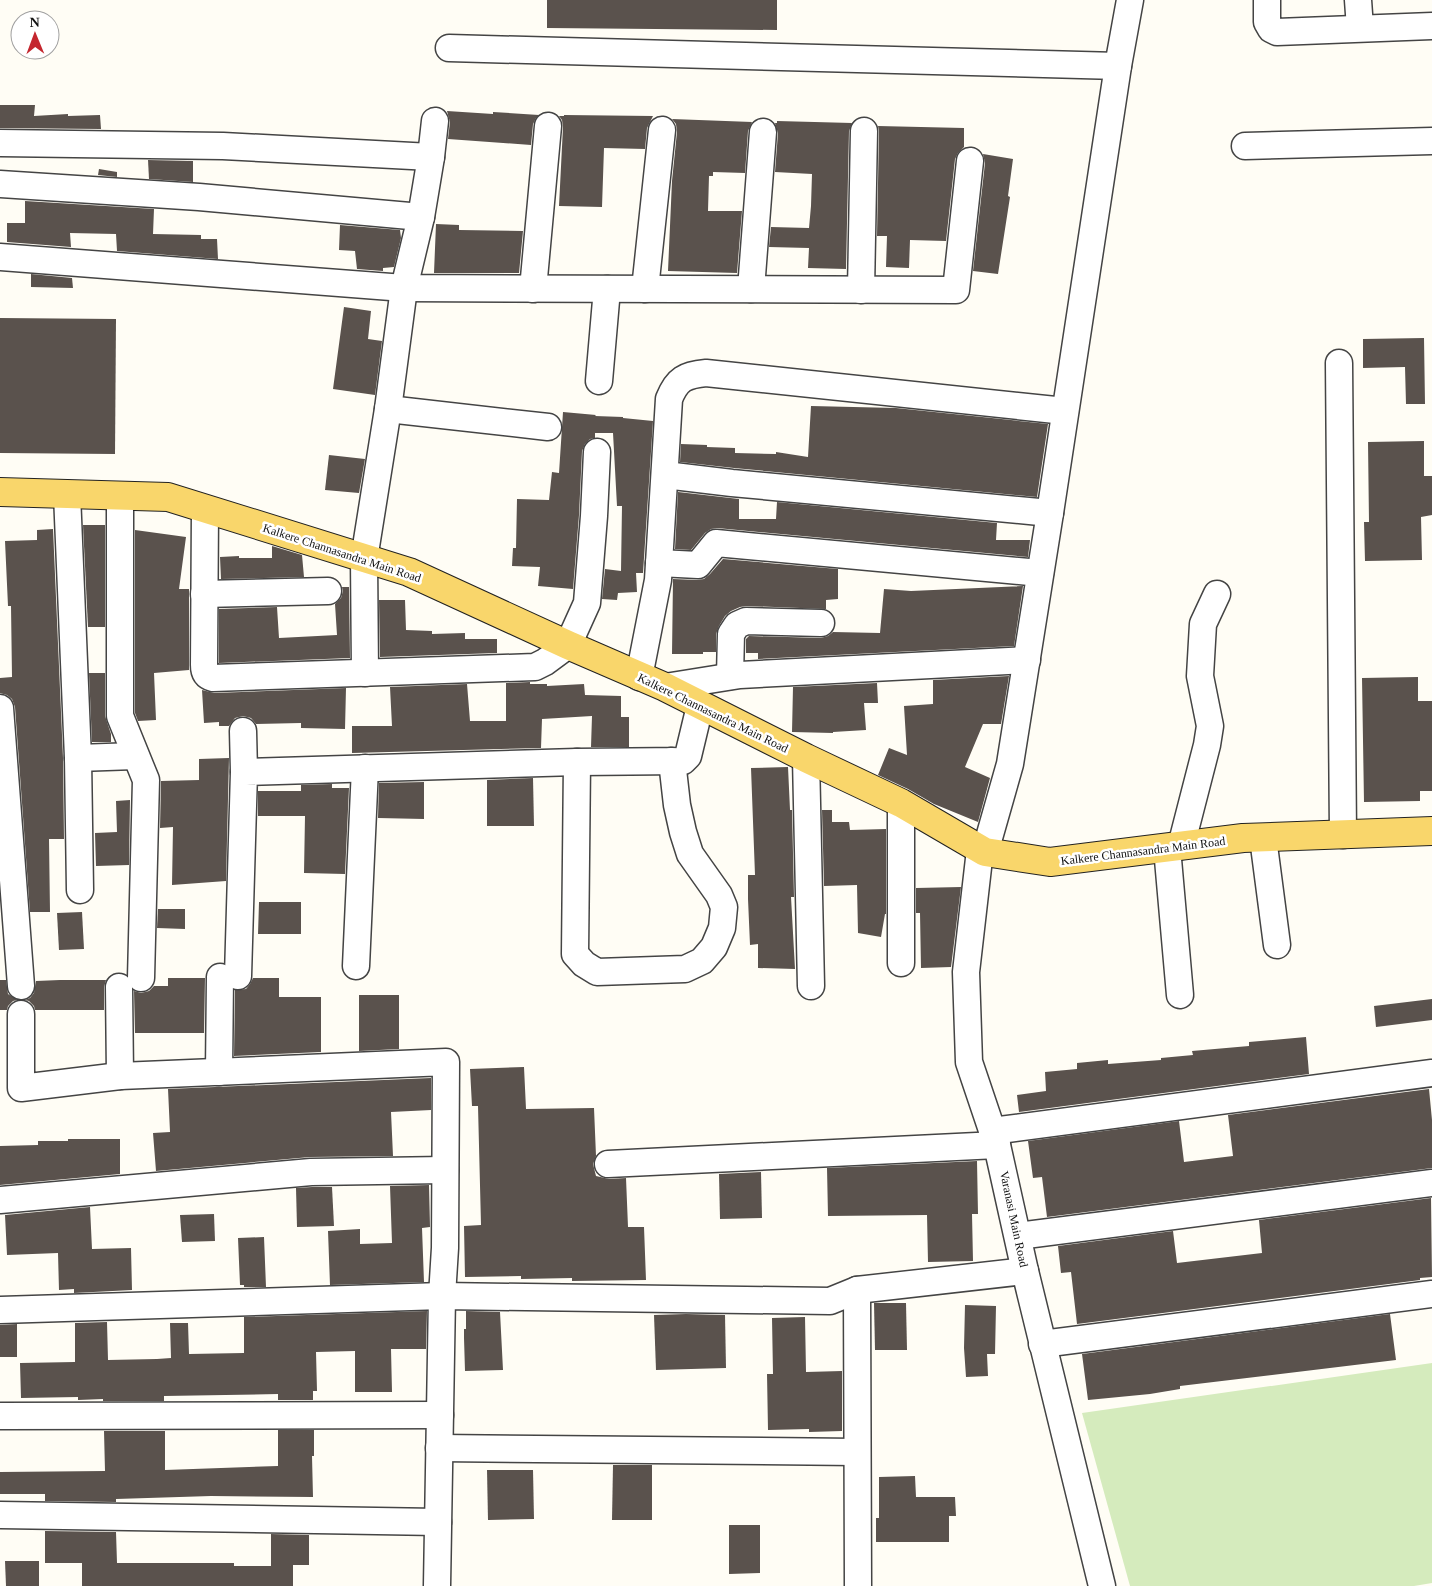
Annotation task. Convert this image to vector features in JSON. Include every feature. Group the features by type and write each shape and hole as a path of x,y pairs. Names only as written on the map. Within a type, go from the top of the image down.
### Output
{"main road":[{"name":"Kalkere Channasandra Main Road","path":"0,492 168,498 409,572 665,687 700,706 901,803 982,851 1050,862 1243,838 1432,831"}],"street":[{"name":"Varanasi Main Road","path":"1102,1586 1042,1344 995,1138 969,1062 966,972 982,851 1010,764 1118,66 1130,0"},
{"path":"1267,0 1267,22 1270,29 1277,32 1432,26"},
{"path":"1358,0 1360,28"},
{"path":"449,48 1118,66"},
{"path":"365,673 364,559 388,409 404,288 421,217 435,121"},
{"path":"533,289 548,126"},
{"path":"645,289 662,130"},
{"path":"861,290 864,131"},
{"path":"751,289 763,132"},
{"path":"1245,146 1432,141"},
{"path":"0,143 222,146 431,157"},
{"path":"0,257 404,288 956,290 970,161"},
{"path":"0,184 199,196 421,217"},
{"path":"599,380 607,289"},
{"path":"1338,363 1343,834"},
{"path":"640,677 658,580 669,399 674,388 683,378 692,374 706,373 1065,411"},
{"path":"388,409 548,427"},
{"path":"205,509 204,665 205,673 209,677 535,667 568,645 587,603 597,452"},
{"path":"665,475 1050,514"},
{"path":"67,494 78,758 80,890"},
{"path":"120,496 120,716 144,772 146,789 120,1076"},
{"path":"659,564 698,564 716,543 1040,573"},
{"path":"204,594 328,591"},
{"path":"1180,995 1174,847 1207,745 1210,726 1200,676 1203,624 1217,594"},
{"path":"730,676 731,634 737,624 746,621 821,623"},
{"path":"665,687 730,676 1027,660"},
{"path":"244,772 577,762 683,761 688,756 700,706"},
{"path":"0,708 21,986"},
{"path":"219,1072 229,977 244,772 243,731"},
{"path":"78,758 136,756"},
{"path":"806,758 811,986"},
{"path":"577,762 575,954 584,964 597,972 685,969 702,961 714,947 722,928 724,907 719,895 690,854 683,832 677,805 672,761"},
{"path":"356,966 365,768"},
{"path":"901,803 901,963"},
{"path":"1263,838 1277,945"},
{"path":"21,1014 11,1088 120,1076 446,1062 445,1248 442,1296 437,1586"},
{"path":"608,1164 995,1138 1432,1073"},
{"path":"0,1200 311,1172 445,1170"},
{"path":"1018,1236 1432,1183"},
{"path":"0,1310 442,1296 830,1301 857,1290 1025,1271"},
{"path":"857,1290 858,1586"},
{"path":"1042,1344 1432,1294"},
{"path":"0,1416 440,1414"},
{"path":"439,1448 857,1452"},
{"path":"0,1515 438,1522"}],"green space":[{"path":"1432,1363 1432,1583 1414,1586 1130,1586 1082,1413"}],"building":[{"path":"547,0 777,0 777,30 547,28"},
{"path":"0,105 35,105 34,116 100,115 101,129 0,128"},
{"path":"447,111 539,115 533,124 531,145 448,139 450,122"},
{"path":"559,116 653,116 647,128 645,149 604,148 602,207 559,206 563,127"},
{"path":"672,119 752,122 748,131 745,173 713,172 713,176 709,176 708,211 742,211 737,273 668,271 672,181 677,132 676,124"},
{"path":"777,121 852,123 849,131 846,269 808,268 809,248 769,247 771,227 809,228 811,206 812,174 775,172 778,133 775,123"},
{"path":"878,126 964,128 964,147 955,159 946,241 910,240 909,268 886,267 887,236 877,236"},
{"path":"983,154 1013,159 1008,196 1010,197 998,274 973,271 985,163"},
{"path":"148,160 193,161 193,182 149,179"},
{"path":"99,169 117,172 117,177 98,175"},
{"path":"25,201 154,209 153,234 201,235 201,239 217,239 218,259 117,251 116,234 70,233 71,247 7,242 7,223 25,223"},
{"path":"436,224 459,225 459,230 523,231 519,273 434,273"},
{"path":"340,225 400,230 401,238 394,267 383,268 383,271 357,269 355,251 339,250"},
{"path":"31,274 72,278 73,288 31,287"},
{"path":"344,307 371,311 368,339 382,341 375,395 333,389"},
{"path":"0,318 116,319 115,454 0,453"},
{"path":"1424,338 1425,404 1406,404 1405,367 1363,368 1363,339"},
{"path":"811,406 896,408 1048,424 1037,497 680,462 681,444 735,448 735,453 776,454 776,452 808,457"},
{"path":"563,412 653,421 643,573 636,573 637,592 618,593 617,600 602,599 605,569 621,571 622,506 617,506 613,433 595,433 595,438 590,439 585,444 582,451 573,589 538,586 540,567 512,566 513,548 516,548 517,499 549,500 552,472 559,473"},
{"path":"1424,441 1424,476 1432,476 1432,515 1421,517 1422,560 1365,561 1364,522 1369,522 1368,442"},
{"path":"329,455 365,459 359,493 325,490"},
{"path":"678,492 739,499 739,519 776,519 777,502 997,523 996,540 1030,540 1028,557 717,528 705,533 691,550 675,549"},
{"path":"83,525 105,525 105,627 88,627"},
{"path":"53,529 63,758 64,839 49,839 50,912 30,912 15,707 12,699 0,693 0,678 12,677 11,606 8,606 5,541 37,540 37,530"},
{"path":"135,530 186,537 179,589 189,589 189,670 154,673 156,720 138,721 135,713"},
{"path":"272,546 302,555 304,577 221,579 220,557 272,558"},
{"path":"723,559 838,569 838,599 826,600 826,609 740,607 725,616 719,626 716,634 716,652 672,654 673,579 704,579"},
{"path":"1023,586 1014,646 758,659 758,653 746,653 746,639 749,636 821,638 833,632 880,633 884,589 911,591"},
{"path":"342,587 349,587 350,658 219,663 219,609 277,607 279,638 337,635 335,604 341,598"},
{"path":"379,600 405,600 406,630 432,631 432,634 465,633 465,639 497,639 497,653 380,657"},
{"path":"89,673 105,673 105,716 111,734 111,742 92,742"},
{"path":"1009,676 1001,724 983,724 965,767 990,778 978,822 934,804 878,775 889,748 907,755 904,706 933,704 933,680"},
{"path":"1418,677 1418,701 1432,701 1432,791 1420,791 1420,801 1364,802 1362,678"},
{"path":"530,682 530,684 547,684 547,686 584,684 585,695 621,696 621,717 629,717 629,747 591,747 592,716 542,719 541,748 352,753 352,726 392,726 390,687 467,684 470,721 506,721 506,683"},
{"path":"877,683 878,703 864,703 866,730 833,733 792,732 793,687"},
{"path":"346,688 345,729 301,728 301,723 256,724 251,718 243,716 235,718 229,726 219,726 219,722 204,723 202,690 214,693"},
{"path":"229,758 226,881 172,885 173,827 160,828 161,781 199,780 199,759"},
{"path":"788,767 790,810 792,810 794,897 791,897 795,969 758,968 758,944 750,945 748,899 748,875 755,875 751,768"},
{"path":"533,778 534,826 487,826 487,780"},
{"path":"424,782 424,819 378,818 379,783"},
{"path":"332,784 332,788 349,788 345,874 304,873 305,816 258,816 258,791 301,791 301,785"},
{"path":"130,800 129,865 96,866 95,833 117,832 116,801"},
{"path":"822,810 832,810 832,822 849,822 850,830 886,829 886,914 881,937 858,933 857,885 824,886"},
{"path":"961,887 951,967 921,968 920,913 916,913 916,888"},
{"path":"259,902 301,902 301,934 258,934"},
{"path":"158,909 185,909 185,929 157,928"},
{"path":"82,912 84,949 59,950 57,913"},
{"path":"168,978 205,978 204,1033 135,1033 134,991 141,993 149,991 154,986 168,986"},
{"path":"253,978 279,978 279,997 321,997 321,1052 234,1056 235,990 246,989"},
{"path":"0,980 6,980 8,994 17,1000 8,1006 7,1010 0,1010"},
{"path":"106,980 104,987 104,1010 35,1010 29,1001 25,1000 34,993 36,981"},
{"path":"359,995 399,995 399,1049 359,1051"},
{"path":"1432,999 1432,1020 1376,1027 1374,1006"},
{"path":"1306,1037 1309,1074 1019,1112 1017,1095 1046,1091 1045,1072 1077,1069 1077,1063 1108,1060 1108,1064 1161,1060 1161,1058 1193,1055 1192,1051 1249,1046 1249,1042"},
{"path":"524,1067 526,1109 594,1108 596,1156 593,1164 596,1176 609,1179 626,1178 628,1227 644,1227 646,1280 572,1281 572,1278 521,1279 521,1276 465,1277 464,1226 481,1225 478,1106 472,1106 470,1069"},
{"path":"431,1078 431,1110 391,1112 393,1156 310,1157 156,1171 153,1133 170,1132 168,1089"},
{"path":"1429,1089 1432,1120 1432,1168 1047,1217 1042,1177 1033,1178 1028,1141 1179,1121 1184,1162 1233,1156 1228,1115"},
{"path":"68,1139 120,1139 120,1174 0,1185 0,1146 38,1145 38,1141 68,1141"},
{"path":"977,1161 978,1214 972,1214 973,1261 928,1262 927,1215 828,1216 827,1168"},
{"path":"761,1172 762,1218 720,1219 719,1174"},
{"path":"429,1185 430,1227 422,1228 424,1282 330,1285 328,1231 360,1229 360,1244 392,1243 390,1186"},
{"path":"332,1187 334,1226 297,1227 296,1188"},
{"path":"1431,1198 1432,1277 1420,1278 1420,1280 1077,1324 1071,1272 1061,1273 1058,1246 1173,1231 1177,1263 1262,1253 1259,1220"},
{"path":"90,1207 92,1249 131,1248 132,1290 74,1293 74,1289 59,1290 58,1253 7,1255 5,1215"},
{"path":"214,1214 215,1241 182,1242 180,1215"},
{"path":"264,1237 266,1287 244,1287 244,1285 240,1285 238,1238"},
{"path":"874,1303 906,1303 907,1350 875,1350"},
{"path":"965,1305 996,1306 995,1354 987,1354 988,1376 966,1377 964,1348"},
{"path":"427,1311 426,1349 391,1349 392,1392 355,1392 355,1351 316,1352 317,1391 313,1391 313,1400 278,1400 278,1394 164,1396 164,1401 78,1400 78,1397 21,1398 20,1363 75,1362 75,1323 107,1322 108,1360 157,1359 171,1358 170,1323 188,1323 189,1354 244,1353 244,1317"},
{"path":"466,1311 500,1312 503,1370 465,1371 464,1329 466,1329"},
{"path":"1390,1314 1396,1360 1180,1386 1180,1389 1150,1394 1088,1400 1082,1354"},
{"path":"654,1315 725,1315 726,1368 656,1370"},
{"path":"805,1317 806,1372 842,1371 842,1431 809,1432 809,1429 768,1430 767,1374 773,1374 772,1318"},
{"path":"17,1324 17,1357 0,1357 0,1325"},
{"path":"278,1430 314,1430 314,1456 312,1456 313,1497 211,1496 116,1499 116,1502 45,1501 45,1494 0,1494 0,1472 105,1471 104,1431 165,1431 165,1470 278,1466"},
{"path":"613,1465 652,1465 652,1520 612,1520"},
{"path":"487,1470 533,1470 534,1519 488,1520"},
{"path":"915,1476 916,1497 955,1497 956,1516 949,1516 949,1542 876,1542 876,1518 879,1518 879,1477"},
{"path":"729,1525 760,1525 760,1573 729,1574"},
{"path":"45,1531 116,1532 117,1563 234,1563 234,1566 271,1566 271,1534 309,1535 309,1565 293,1565 293,1586 82,1586 82,1563 45,1563"},
{"path":"5,1561 39,1561 39,1586 6,1586"}]}
